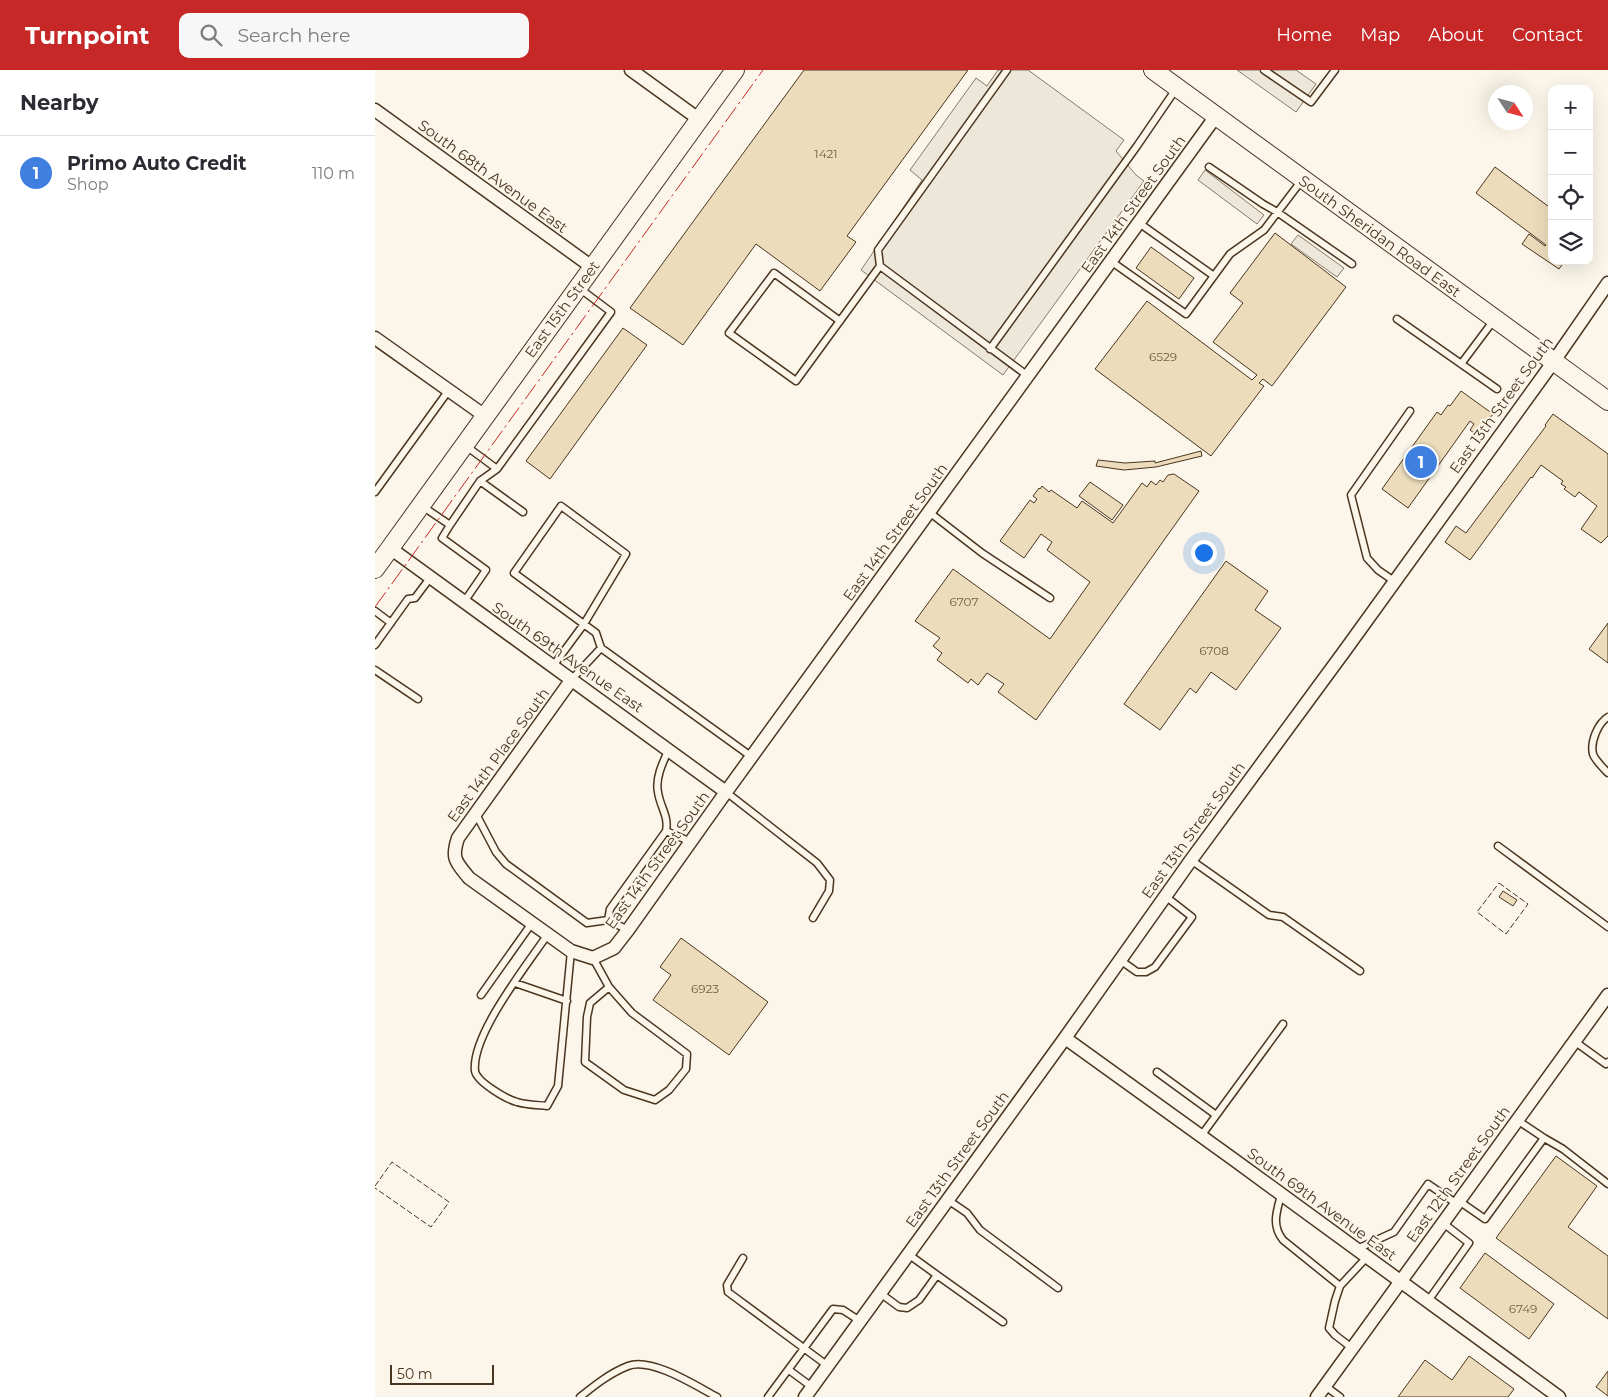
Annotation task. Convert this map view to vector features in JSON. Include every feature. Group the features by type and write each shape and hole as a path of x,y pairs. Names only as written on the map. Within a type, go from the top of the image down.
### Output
{"main road":[{"name":"East 15th Street","path":"375,569 735,70"},
{"name":"South Sheridan Road East","path":"1153,70 1608,401"}],"street":[{"path":"631,70 700,120"},
{"name":"South 68th Avenue East","path":"375,110 592,268"},
{"name":"East 14th Street South","path":"593,958 614,948 628,930 1216,116"},
{"name":"East 13th Street South","path":"809,1392 1191,860 1554,361 1608,283"},
{"path":"377,344 449,390 485,416"},
{"name":"South 69th Avenue East","path":"390,548 726,792"},
{"name":"East 14th Place South","path":"532,923 469,878 456,861 453,852 458,838 572,679"},
{"path":"532,923 571,951 593,958"},
{"name":"East 12th Street South","path":"1317,1397 1608,995"},
{"name":"South 69th Avenue East","path":"1065,1038 1559,1397"}],"lane":[{"path":"840,320 774,273 729,333 796,381 880,266 878,250 1007,70"},
{"path":"1264,70 1311,102 1335,70"},
{"path":"990,349 1177,88"},
{"path":"1209,167 1353,264"},
{"path":"1112,262 1186,314 1230,254 1263,230 1302,179"},
{"path":"1139,223 1214,276"},
{"path":"880,266 1028,376"},
{"path":"464,603 486,570 442,538 480,481 497,469 611,312 578,288"},
{"path":"1461,364 1494,318"},
{"path":"1397,319 1497,389"},
{"path":"375,492 449,390"},
{"path":"1394,581 1378,570 1367,558 1351,495 1410,411"},
{"path":"464,445 497,469"},
{"path":"480,481 523,512"},
{"path":"421,505 450,525"},
{"path":"553,666 584,624 626,554 561,506 514,573 584,624 597,632 601,648 752,757"},
{"path":"929,512 982,553 1051,598"},
{"path":"375,644 409,599 415,598 430,578"},
{"path":"375,611 391,622"},
{"path":"572,679 601,648"},
{"path":"375,670 418,699"},
{"path":"1608,717 1604,719 1593,741 1593,754 1608,773"},
{"path":"608,920 610,909 666,831 668,822 658,792 661,767 669,749"},
{"path":"726,792 817,863 830,880 829,891 813,918"},
{"path":"476,814 496,852 506,864 587,923 608,920 628,930"},
{"path":"666,831 691,842"},
{"path":"1498,846 1608,927"},
{"path":"1191,860 1269,915 1283,917 1360,971"},
{"path":"1120,960 1137,972 1146,972 1155,967 1192,916 1165,896"},
{"path":"481,995 532,923"},
{"path":"548,934 495,1013 477,1049 475,1072 479,1078 492,1089 516,1102 547,1106 558,1086 571,951"},
{"path":"593,958 609,987 632,1013 687,1054 686,1069 669,1090 655,1100 624,1090 585,1062 587,1017 591,1003 609,987"},
{"path":"515,983 567,1001"},
{"path":"1201,1136 1283,1024"},
{"path":"1574,1041 1607,1064"},
{"path":"1157,1072 1216,1115"},
{"path":"1517,1120 1563,1149 1608,1184"},
{"path":"1356,1249 1394,1232 1428,1184 1485,1219 1544,1138"},
{"path":"1281,1194 1276,1216 1278,1232 1283,1240 1340,1286"},
{"path":"947,1200 967,1213 981,1230 1058,1288"},
{"path":"1428,1302 1469,1243 1443,1223"},
{"path":"909,1254 1003,1322"},
{"path":"1352,1348 1329,1328 1340,1286 1367,1257"},
{"path":"743,1258 727,1285 728,1292 828,1366"},
{"path":"880,1293 899,1307 907,1308 919,1300 937,1275"},
{"path":"769,1397 833,1310 843,1310 860,1321"},
{"path":"580,1397 601,1380 630,1365 645,1365 653,1366 717,1397"},
{"path":"789,1370 809,1392"},
{"path":"1325,1386 1340,1397"}],"shaded area":[{"path":"998,70 1028,70 1124,140 1116,151 1136,175 1144,181 1003,375 861,270 922,180 910,170 976,78 987,86"},
{"path":"1237,70 1296,70 1316,84 1296,112"},
{"path":"1205,170 1264,215 1257,224 1198,180"},
{"path":"1298,235 1344,268 1337,277 1291,244"}],"building":[{"path":"804,70 968,70 847,236 856,242 820,291 756,244 683,345 630,308"},
{"path":"1495,167 1548,206 1548,262 1522,244 1529,234 1546,245 1476,193"},
{"path":"1275,233 1346,287 1272,386 1263,379 1259,383 1264,386 1211,456 1095,369 1147,301 1252,380 1257,375 1213,342 1243,303 1230,293"},
{"path":"1151,247 1194,278 1179,299 1136,268"},
{"path":"1553,265 1562,265 1559,269"},
{"path":"623,328 647,345 550,479 526,461"},
{"path":"1461,391 1493,414 1477,435 1470,430 1474,424 1470,421 1408,508 1382,489 1437,412 1441,415"},
{"path":"1553,414 1608,454 1608,536 1601,543 1581,529 1597,506 1579,492 1575,497 1564,489 1566,487 1561,484 1563,481 1541,465 1470,560 1445,542 1456,526 1466,533"},
{"path":"1201,451 1202,456 1156,467 1124,470 1096,466 1098,460 1125,463 1155,461 1155,463"},
{"path":"1174,474 1199,491 1036,720 998,692 1004,684 987,673 978,685 971,679 968,683 937,660 942,653 933,646 940,638 915,621 953,569 1050,639 1090,582 1047,550 1052,542 1041,534 1024,558 1000,541 1030,500 1034,503 1037,499 1033,496 1039,488 1042,486 1049,492 1051,490 1077,508 1082,501 1113,523 1142,483 1147,487 1151,481 1156,485 1160,480 1163,482 1168,475"},
{"path":"1090,482 1123,505 1112,520 1079,496"},
{"path":"1226,561 1268,591 1255,610 1281,628 1236,690 1211,672 1196,693 1190,688 1160,730 1124,704"},
{"path":"1608,623 1608,663 1589,649"},
{"path":"1503,891 1517,900 1513,906 1499,897"},
{"path":"681,938 768,1002 729,1055 653,1000 671,975 660,967"},
{"path":"1556,1156 1597,1186 1568,1227 1608,1256 1608,1319 1496,1238"},
{"path":"1485,1253 1554,1304 1529,1339 1460,1288"},
{"path":"1469,1356 1514,1389 1508,1397 1398,1397 1425,1360 1452,1380"},
{"path":"1608,1371 1608,1396 1596,1387"}],"fence":[{"path":"1499,883 1528,904 1506,934 1477,912 1499,883"},
{"path":"375,1186 392,1162 449,1202 431,1227 375,1188"}],"power":[{"path":"375,607 763,70"}],"place":[{"name":"Primo Auto Credit","path":"1421,462"}]}
